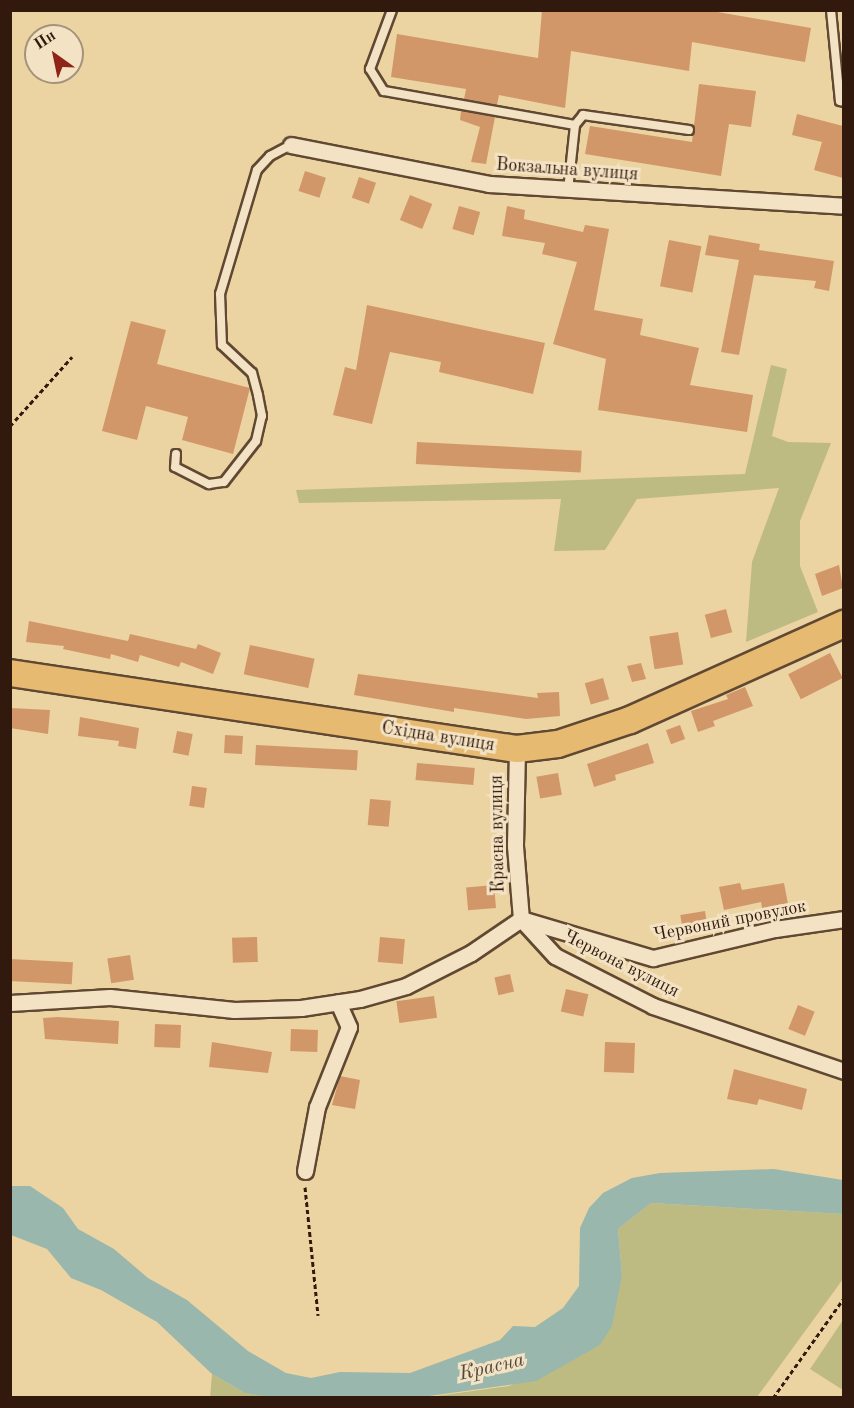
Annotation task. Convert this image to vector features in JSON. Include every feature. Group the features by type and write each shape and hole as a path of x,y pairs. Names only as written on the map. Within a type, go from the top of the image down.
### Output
{"main road":[{"name":"Східна вулиця","path":"10,673 517,749 558,744 630,720 843,624"}],"street":[{"name":"Вокзальна вулиця","path":"291,145 489,184 843,206"},
{"name":"Красна вулиця","path":"517,749 515,846 521,919"},
{"name":"Червоний провулок","path":"521,919 653,958 775,929 843,920"},
{"path":"10,1003 110,997 234,1010 338,1002 406,986 471,953 521,919"},
{"name":"Червона вулиця","path":"521,919 555,956 653,1006 843,1071"},
{"path":"305,1171 317,1107 349,1027 338,1002"}],"lane":[{"path":"392,10 370,69 384,92 574,124"},
{"path":"831,10 840,101 843,102"},
{"path":"568,190 574,124 584,116 689,130"},
{"path":"176,454 175,467 209,484 224,482 256,441 262,416 258,395 252,373 222,345 220,294 257,170 270,156 291,145"}],"path":[{"path":"10,426 72,357"},
{"path":"305,1171 306,1226 318,1315"},
{"path":"773,1398 843,1298"}],"shaded area":[{"path":"771,365 787,369 772,436 788,442 831,443 800,521 800,566 818,612 746,642 752,562 779,488 637,499 605,550 554,551 561,499 299,503 296,490 745,474"},
{"path":"651,1203 843,1214 843,1279 757,1397 422,1398 509,1386 600,1345 622,1275 618,1229"},
{"path":"843,1320 843,1390 810,1369"},
{"path":"212,1374 245,1393 276,1397 210,1398"}],"water":[{"name":"Красна","path":"774,1169 843,1180 843,1214 651,1203 618,1229 622,1275 612,1326 600,1345 536,1381 422,1397 276,1398 245,1393 212,1374 157,1322 101,1290 71,1278 47,1249 11,1235 11,1186 30,1186 63,1208 78,1229 114,1249 148,1278 187,1300 248,1351 286,1373 311,1378 340,1372 410,1373 500,1340 513,1326 535,1327 563,1308 579,1286 580,1228 589,1208 603,1193 632,1178 660,1173"}],"building":[{"path":"542,10 706,10 811,28 805,62 692,42 689,71 571,51 565,108 499,95 497,105 464,99 466,89 391,77 397,34 538,58"},
{"path":"699,84 756,91 751,127 729,124 721,176 585,154 590,126 692,142"},
{"path":"461,111 495,117 486,164 471,162 480,127 460,120"},
{"path":"797,114 843,126 843,178 814,170 822,142 792,135"},
{"path":"305,171 326,178 319,198 299,191"},
{"path":"359,177 376,183 369,204 352,198"},
{"path":"410,195 432,204 422,229 400,220"},
{"path":"459,206 480,212 474,235 452,229"},
{"path":"507,206 525,210 524,219 583,232 585,225 609,229 594,310 643,319 640,335 699,348 690,385 753,395 747,432 598,410 606,359 553,344 577,262 542,254 545,243 502,236"},
{"path":"709,235 760,244 759,250 834,261 829,291 814,288 816,281 754,275 739,355 721,352 739,260 705,255"},
{"path":"669,240 701,246 692,292 660,286"},
{"path":"367,305 545,343 533,394 439,372 441,362 390,352 372,424 333,415 345,367 356,370"},
{"path":"131,321 166,330 157,364 250,388 233,454 182,440 188,417 146,406 137,440 102,431"},
{"path":"417,442 582,451 581,473 416,464"},
{"path":"839,565 843,588 822,596 815,574"},
{"path":"726,609 732,632 711,638 705,615"},
{"path":"29,621 128,641 130,634 196,649 198,644 221,653 213,674 181,662 179,667 140,655 138,662 111,654 110,659 63,649 64,646 26,642"},
{"path":"678,632 683,665 655,669 649,637"},
{"path":"250,645 315,659 308,688 244,674"},
{"path":"830,653 843,678 801,699 788,674"},
{"path":"641,663 646,679 632,682 627,666"},
{"path":"358,674 538,698 537,693 559,692 560,716 526,719 454,708 454,712 354,695"},
{"path":"603,678 609,699 591,704 585,683"},
{"path":"745,687 753,706 713,721 715,726 698,732 691,711 728,699 726,695"},
{"path":"10,708 50,710 48,734 10,728"},
{"path":"80,717 139,728 136,749 118,746 119,741 78,736"},
{"path":"680,725 685,739 671,744 666,730"},
{"path":"177,731 193,734 189,756 173,753"},
{"path":"225,735 243,736 242,754 224,753"},
{"path":"648,743 654,763 615,775 616,780 594,787 587,764"},
{"path":"256,745 358,750 357,770 255,765"},
{"path":"417,763 475,768 473,785 416,780"},
{"path":"558,773 562,795 540,798 536,777"},
{"path":"192,786 207,788 204,808 189,806"},
{"path":"370,799 391,801 389,827 368,825"},
{"path":"740,883 742,890 784,883 788,904 762,908 761,902 724,910 719,887"},
{"path":"494,885 496,908 468,910 466,887"},
{"path":"705,911 708,931 683,935 680,915"},
{"path":"257,937 258,962 233,963 232,938"},
{"path":"380,937 405,939 403,964 378,962"},
{"path":"130,955 134,980 111,983 107,959"},
{"path":"10,959 73,962 72,984 10,981"},
{"path":"510,974 514,992 498,995 494,978"},
{"path":"566,989 588,994 583,1017 561,1011"},
{"path":"434,996 437,1018 399,1023 396,1001"},
{"path":"798,1005 815,1012 805,1036 788,1029"},
{"path":"43,1018 119,1021 118,1044 45,1039"},
{"path":"155,1024 181,1025 180,1048 154,1047"},
{"path":"291,1029 318,1030 317,1052 290,1051"},
{"path":"212,1042 272,1052 268,1073 209,1067"},
{"path":"605,1042 635,1043 634,1073 604,1072"},
{"path":"734,1069 807,1089 802,1110 759,1099 757,1105 727,1099"},
{"path":"340,1076 360,1080 355,1109 332,1105"}]}
